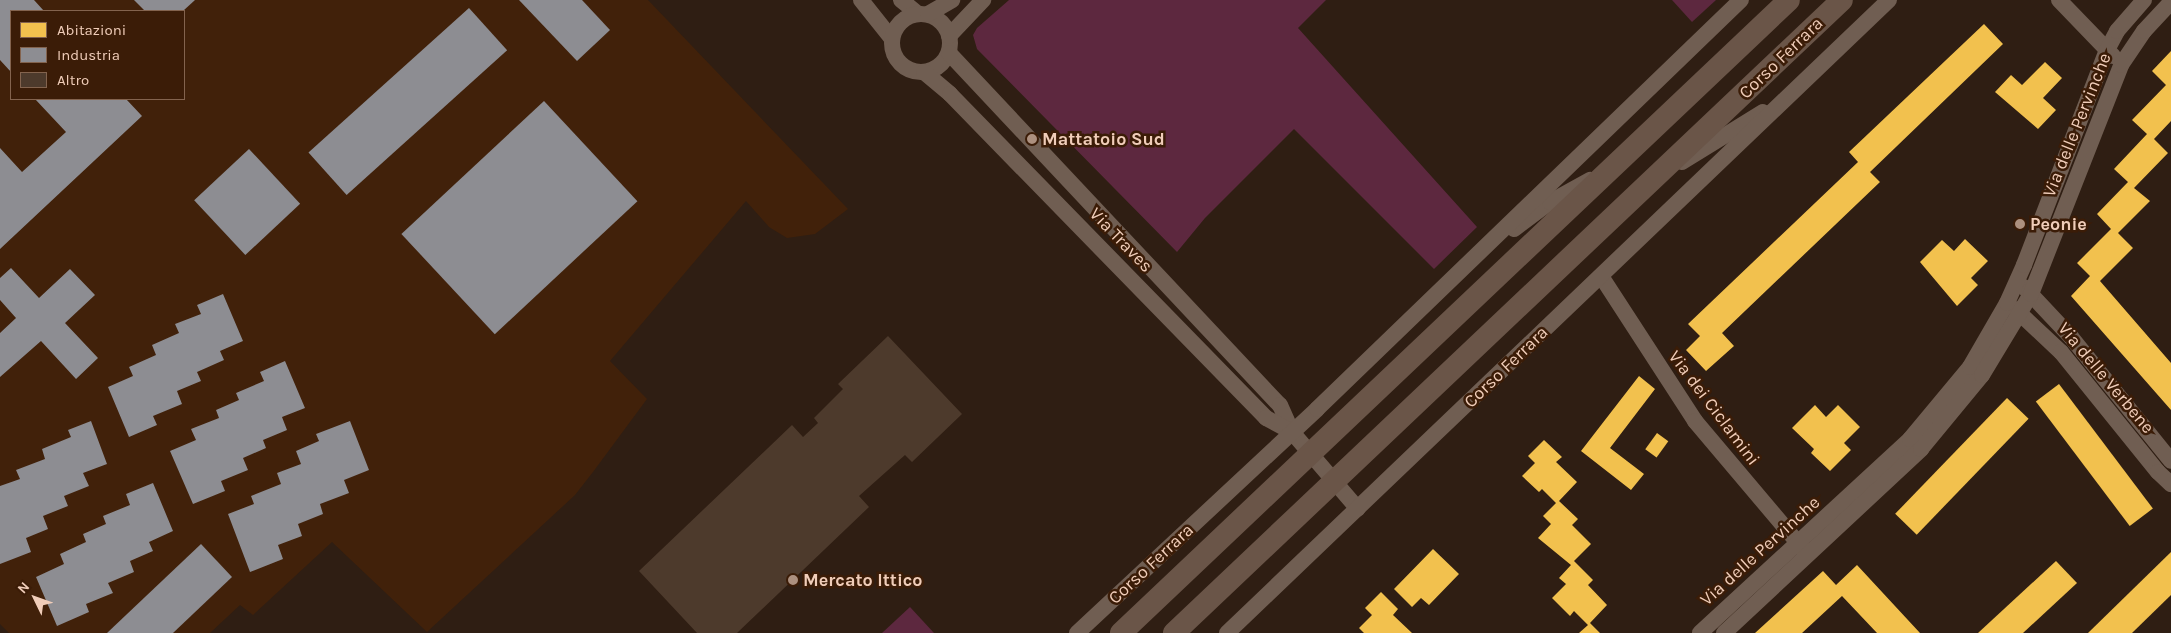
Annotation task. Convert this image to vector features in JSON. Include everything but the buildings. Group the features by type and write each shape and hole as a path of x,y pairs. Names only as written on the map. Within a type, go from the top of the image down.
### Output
{"main road":[{"name":"Corso Ferrara","path":"1121,633 1789,0"},
{"name":"Corso Ferrara","path":"1174,633 1842,0"}],"street":[{"path":"861,0 892,39"},
{"path":"900,0 923,14 942,22 950,36 949,53 939,66 924,72 916,72 900,64 892,48 892,39 901,22 923,14 952,0"},
{"path":"950,36 983,0"},
{"name":"Corso Ferrara","path":"1077,633 1292,432 1742,0"},
{"name":"Corso Ferrara","path":"1227,633 1889,0"},
{"path":"2059,0 2121,65"},
{"name":"Via delle Pervinche","path":"1853,505 1970,367 2007,303 2017,282 2107,50 2117,31 2144,0"},
{"name":"Via delle Pervinche","path":"1700,633 1804,549 1920,449 1982,375 2022,314 2031,294 2121,65 2144,31 2171,2"},
{"name":"Via Traves","path":"949,53 1280,405 1292,432 1358,509"},
{"name":"Via Traves","path":"924,72 950,94 1266,418 1292,432"},
{"name":"Corso Ferrara","path":"1654,178 1785,100"},
{"name":"Corso Ferrara","path":"1484,246 1550,202 1610,169"},
{"name":"Via dei Ciclamini","path":"1601,276 1695,421 1804,549"},
{"name":"Via delle Verbene","path":"2017,282 2031,294 2071,337 2171,461"},
{"name":"Via delle Verbene","path":"2007,303 2022,314 2061,352 2158,472 2171,484"},
{"name":"Via delle Pervinche","path":"1724,633 1804,549"}],"shaded area":[{"path":"0,0 648,0 848,209 815,234 787,238 769,227 746,201 610,361 647,399 593,472 575,495 427,632 332,542 253,615 240,605 210,633 9,633 0,624"},
{"path":"1009,0 1326,0 1298,28 1477,227 1434,269 1294,129 1205,218 1177,252 977,49 973,35 977,28"},
{"path":"1672,0 1716,0 1692,22"},
{"path":"910,607 934,633 882,633"}],"place":[{"name":"Mattatoio Sud","path":"1032,139"},
{"name":"Peonie","path":"2020,224"},
{"name":"Mercato Ittico","path":"793,580"}]}
